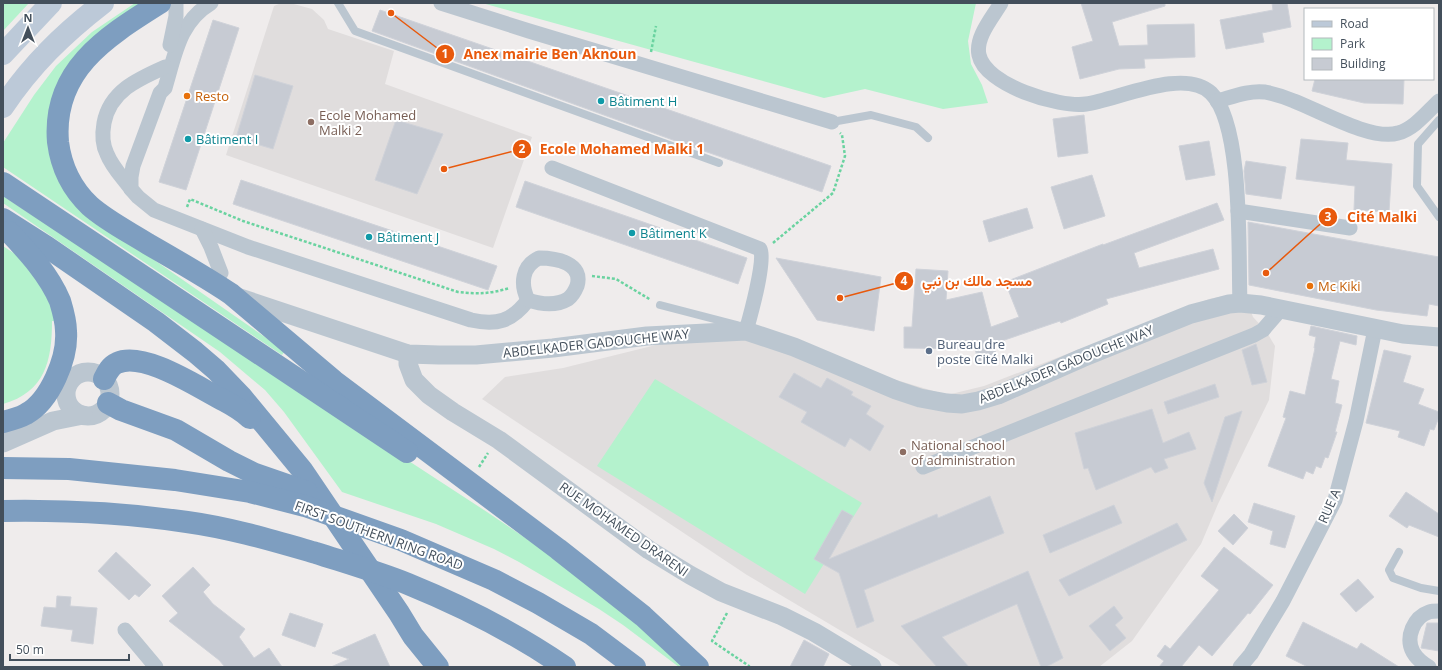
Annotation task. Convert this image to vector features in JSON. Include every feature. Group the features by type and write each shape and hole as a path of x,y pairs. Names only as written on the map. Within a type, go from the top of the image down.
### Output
{"highway":[{"path":"160,3 111,35 88,55 70,80 62,96 59,109 59,148 66,173 73,185 90,205 123,229 223,289 334,380 558,549 643,616 698,667"},
{"path":"3,183 385,438 558,549"},
{"path":"3,219 47,247 156,322 195,352 241,396 302,470 413,636 438,667"},
{"path":"3,226 32,257 54,289 60,302 66,333 61,383 26,414 3,422"},
{"path":"104,379 111,368 118,363 126,361 137,361 161,368 239,408 288,452"},
{"path":"108,403 121,410 176,430 255,474 354,508 442,542 529,591 591,634"},
{"name":"FIRST SOUTHERN RING ROAD","path":"11,468 69,469 182,481 250,492 305,506 439,556 494,580 538,603 591,634 635,667"},
{"path":"3,511 78,512 187,522 258,537 347,563 407,583 506,630 565,667"}],"main road":[{"path":"3,54 51,3"},
{"path":"3,107 14,90 48,50 82,19 103,3"}],"street":[{"path":"160,93 160,87 174,30 177,8 176,3"},
{"path":"132,189 131,178 133,166 160,93 164,88 180,40 186,27 195,14 211,3"},
{"path":"441,3 748,98 832,122"},
{"path":"1001,3 980,40 979,54 981,61 991,73 1013,87 1054,102 1070,104 1085,104 1157,86 1175,84 1195,85 1211,93 1222,112 1232,145 1238,211 1240,303"},
{"path":"165,67 137,81 118,94 110,106 105,119 103,131 103,143 107,154 118,173 138,197 154,210 309,268 481,322 506,320 513,316 528,300"},
{"path":"1217,101 1251,92 1263,92 1296,101 1349,125 1373,132 1391,135 1409,128 1439,101"},
{"path":"552,168 760,249 762,252 759,276 746,329"},
{"path":"1238,211 1350,228"},
{"path":"202,229 221,272 223,289"},
{"path":"539,258 550,258 569,264 575,269 578,276 576,289 568,299 548,304 537,303 528,300 524,292 525,272 528,265 532,261 539,258"},
{"name":"ABDELKADER GADOUCHE WAY","path":"223,289 408,354 476,355 553,348 646,336 746,329 794,347 896,390 947,403 962,404 998,395 1082,358 1191,314 1229,304 1240,303 1282,309 1403,334 1439,337"},
{"path":"923,467 1254,335 1263,330 1282,309"},
{"name":"RUE A","path":"1240,667 1251,654 1283,601 1334,500 1356,421 1375,329"},
{"name":"RUE MOHAMED DRARENI","path":"408,354 408,364 414,380 429,395 453,412 499,440 649,550 721,592 782,616 814,632 872,667"},
{"path":"91,372 104,379 109,388 110,396 104,409 98,414 91,416 83,415 71,408 61,383 71,380 76,375 91,372"},
{"path":"3,443 15,431 26,414"},
{"path":"3,443 53,421 83,415"},
{"path":"1429,667 1419,660 1412,651 1410,642 1411,631 1420,617 1429,612 1439,611"},
{"path":"125,630 156,667"}],"lane":[{"path":"338,3 354,31 719,163"},
{"path":"832,122 872,115 916,127 928,138"},
{"path":"1439,120 1418,144 1416,186 1439,218"},
{"path":"660,305 746,329"},
{"path":"1399,552 1389,570 1393,578 1421,588 1439,591"}],"path":[{"path":"648,66 656,26"},
{"path":"762,252 833,193 846,156 842,135 832,122"},
{"path":"182,221 190,199 243,221 458,292 480,294 492,293 524,284"},
{"path":"578,276 601,276 616,279 660,305"},
{"path":"736,598 712,641 749,666"}],"shaded area":[{"path":"281,3 290,3 312,9 324,20 328,29 394,51 385,84 532,137 493,248 226,155 274,6"},
{"name":"National school of administration","path":"1224,296 1246,297 1253,317 1266,331 1275,346 1269,400 1218,504 1201,544 1132,641 1099,667 902,667 747,575 482,399 505,377 563,368 660,344 744,335 947,395 984,386 1209,299"}],"green space":[{"path":"3,3 29,3 3,31"},
{"path":"135,3 146,3 57,97 81,209 285,351 282,355 3,167 3,143 34,95 56,66 92,32"},
{"path":"482,3 976,3 968,41 971,64 982,85 988,103 943,109 865,89 824,98"},
{"path":"3,196 487,512 554,558 595,589 685,667 679,667 599,609 494,549 436,524 342,492 284,412 265,390 220,352 3,203"},
{"path":"3,246 18,256 35,273 58,321 52,321 52,336 48,362 37,383 28,392 17,399 3,404"},
{"path":"655,379 862,503 805,594 597,466"}],"building":[{"path":"1081,3 1165,3 1165,6 1112,22 1119,46 1148,45 1147,25 1194,24 1195,57 1144,59 1145,68 1119,69 1080,79 1072,47 1093,41"},
{"path":"1272,3 1287,3 1291,27 1262,33 1264,42 1226,49 1220,20 1273,10"},
{"name":"Bâtiment H","path":"380,10 831,166 822,192 684,144 372,31"},
{"name":"Bâtiment I","path":"213,20 239,28 186,190 159,182"},
{"path":"255,75 293,86 273,149 236,138"},
{"path":"1315,80 1404,80 1403,104 1364,103 1312,91"},
{"path":"1084,115 1088,153 1058,157 1053,119"},
{"path":"396,120 443,134 417,194 375,180"},
{"path":"1301,139 1348,143 1346,160 1392,164 1389,212 1354,210 1355,186 1296,179"},
{"path":"1209,141 1215,175 1186,180 1179,146"},
{"path":"1246,161 1286,167 1281,199 1246,194 1244,171"},
{"path":"1092,175 1105,216 1064,229 1051,187"},
{"name":"Bâtiment J","path":"241,180 497,266 488,290 233,204"},
{"name":"Bâtiment K","path":"525,181 747,258 738,284 516,207"},
{"path":"1217,203 1224,220 1134,253 1139,268 1213,249 1219,269 1106,299 1108,304 1061,323 1060,321 993,344 998,360 979,364 975,349 904,348 904,327 912,327 916,269 948,271 946,300 982,292 991,327 1019,317 1005,282 1103,244"},
{"path":"1027,208 1033,228 989,242 983,221"},
{"path":"1248,222 1439,257 1439,306 1429,304 1427,316 1376,310 1249,285"},
{"path":"776,258 881,277 874,331 817,320"},
{"path":"1311,326 1357,336 1356,345 1340,341 1331,379 1339,381 1335,403 1342,405 1335,432 1337,432 1328,458 1325,457 1321,468 1316,466 1313,474 1306,471 1303,479 1268,466 1286,418 1283,417 1290,391 1305,395 1316,337 1309,335"},
{"path":"1256,344 1267,382 1252,385 1242,350"},
{"path":"1384,350 1411,356 1403,382 1424,389 1418,404 1439,412 1439,417 1434,430 1430,429 1424,446 1398,437 1400,431 1366,423"},
{"path":"794,373 821,388 827,378 853,392 851,395 871,406 866,414 884,426 870,451 850,438 845,447 801,422 807,412 779,397"},
{"path":"1215,384 1219,397 1168,414 1164,402"},
{"path":"1152,409 1163,443 1189,432 1196,449 1164,459 1168,468 1155,473 1151,467 1096,490 1088,468 1084,469 1075,433"},
{"path":"1242,411 1212,502 1204,483 1225,417"},
{"path":"1406,492 1439,514 1439,537 1409,525 1407,528 1389,516"},
{"path":"990,496 1004,533 864,590 874,621 857,628 839,573 814,559 842,510 853,516 829,559 937,514 938,518"},
{"path":"1254,503 1295,516 1285,548 1270,544 1273,531 1248,522"},
{"path":"1114,505 1122,523 1050,553 1043,535"},
{"path":"1234,514 1248,528 1233,545 1218,531"},
{"path":"1177,523 1187,540 1069,596 1059,580"},
{"path":"1224,547 1273,585 1250,614 1248,613 1212,656 1199,645 1181,667 1159,667 1164,661 1157,656 1165,645 1170,649 1219,590 1201,576"},
{"path":"116,552 151,585 139,597 135,594 129,600 98,571"},
{"path":"193,567 210,585 203,592 213,604 245,629 239,637 254,658 269,648 282,667 225,667 219,660 169,621 178,613 162,596"},
{"path":"1028,571 1063,658 1046,667 1041,667 1017,604 942,637 969,667 937,667 901,626"},
{"path":"1358,579 1374,597 1356,612 1340,594"},
{"path":"57,596 71,597 70,606 97,608 93,644 71,641 73,630 41,626 44,607 56,608"},
{"path":"1114,606 1123,618 1115,625 1126,638 1110,651 1089,626"},
{"path":"290,613 323,624 315,647 282,635"},
{"path":"1303,622 1357,649 1361,643 1399,667 1308,667 1286,656"},
{"path":"1427,623 1439,623 1439,651 1421,648"},
{"path":"375,634 390,667 331,667 349,659 332,653"},
{"path":"804,640 829,654 823,667 790,667"}],"place":[{"name":"Anex mairie Ben Aknoun","path":"391,13"},
{"name":"Resto","path":"187,96"},
{"name":"Bâtiment H","path":"601,101"},
{"name":"Ecole Mohamed Malki 2","path":"311,122"},
{"name":"Bâtiment I","path":"188,139"},
{"name":"Ecole Mohamed Malki 1","path":"444,169"},
{"name":"Bâtiment K","path":"632,233"},
{"name":"Bâtiment J","path":"369,237"},
{"name":"Cité Malki","path":"1266,273"},
{"name":"Mc Kiki","path":"1310,286"},
{"name":"مسجد مالك بن نبي","path":"840,298"},
{"name":"Bureau dre poste Cité Malki","path":"929,351"},
{"name":"National school of administration","path":"903,452"}]}
